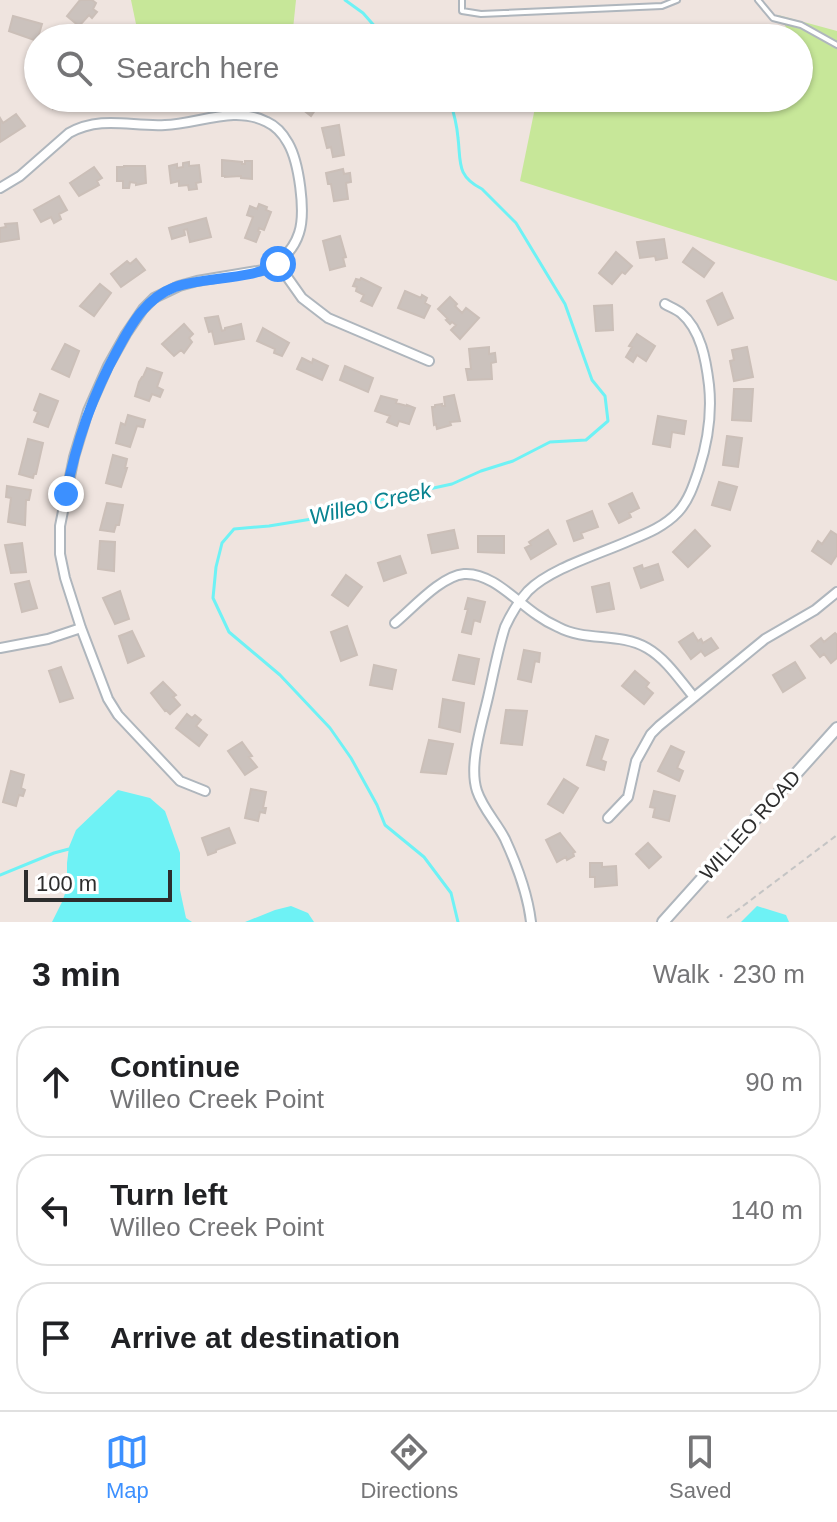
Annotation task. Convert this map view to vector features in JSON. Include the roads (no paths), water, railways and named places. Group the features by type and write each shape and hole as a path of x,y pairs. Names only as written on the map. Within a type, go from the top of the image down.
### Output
{"street":[{"path":"0,188 20,176 60,139 78,128 110,122 169,125 229,115 256,117 271,124 288,142 295,160 302,215 299,233 278,264 261,271 189,283 169,290 154,298 136,318 94,395 71,467 60,526 62,567 103,689 118,715 180,781 205,791"},
{"path":"278,264 302,298 328,318 429,361"},
{"path":"531,922 527,899 510,851 477,793 474,771 501,641 519,602 529,591 550,575 660,527 678,512 691,492 709,426 707,366 693,329 681,313 665,304"},
{"path":"395,623 448,579 462,574 480,576 540,618 563,630 628,640 644,646 664,661 693,696"},
{"path":"608,818 628,797 636,761 651,734 765,639 815,610 837,592"},
{"path":"0,648 48,639 81,628"},
{"name":"WILLEO ROAD","path":"663,922 837,728"}],"lane":[{"path":"462,0 462,11 481,14 662,6 677,0"},
{"path":"758,0 773,18 797,24"},
{"path":"813,32 837,45"}],"water":[{"path":"118,790 150,798 165,811 180,853 180,890 186,918 192,922 52,922 67,888 69,847 76,830"},
{"path":"291,906 308,913 314,922 245,922 275,910"},
{"path":"757,906 786,915 789,922 741,922"}],"waterway":[{"name":"Willeo Creek","path":"345,0 373,24"},
{"name":"Willeo Creek","path":"453,112 464,173 516,223 565,304 592,380 605,396 608,421 586,440 550,442 513,461 452,484 383,499 324,517 234,529 222,543 213,598 229,632 280,675 330,728 351,758 385,825 424,857 451,893 458,922"},
{"path":"0,875 54,853 71,851"}]}
